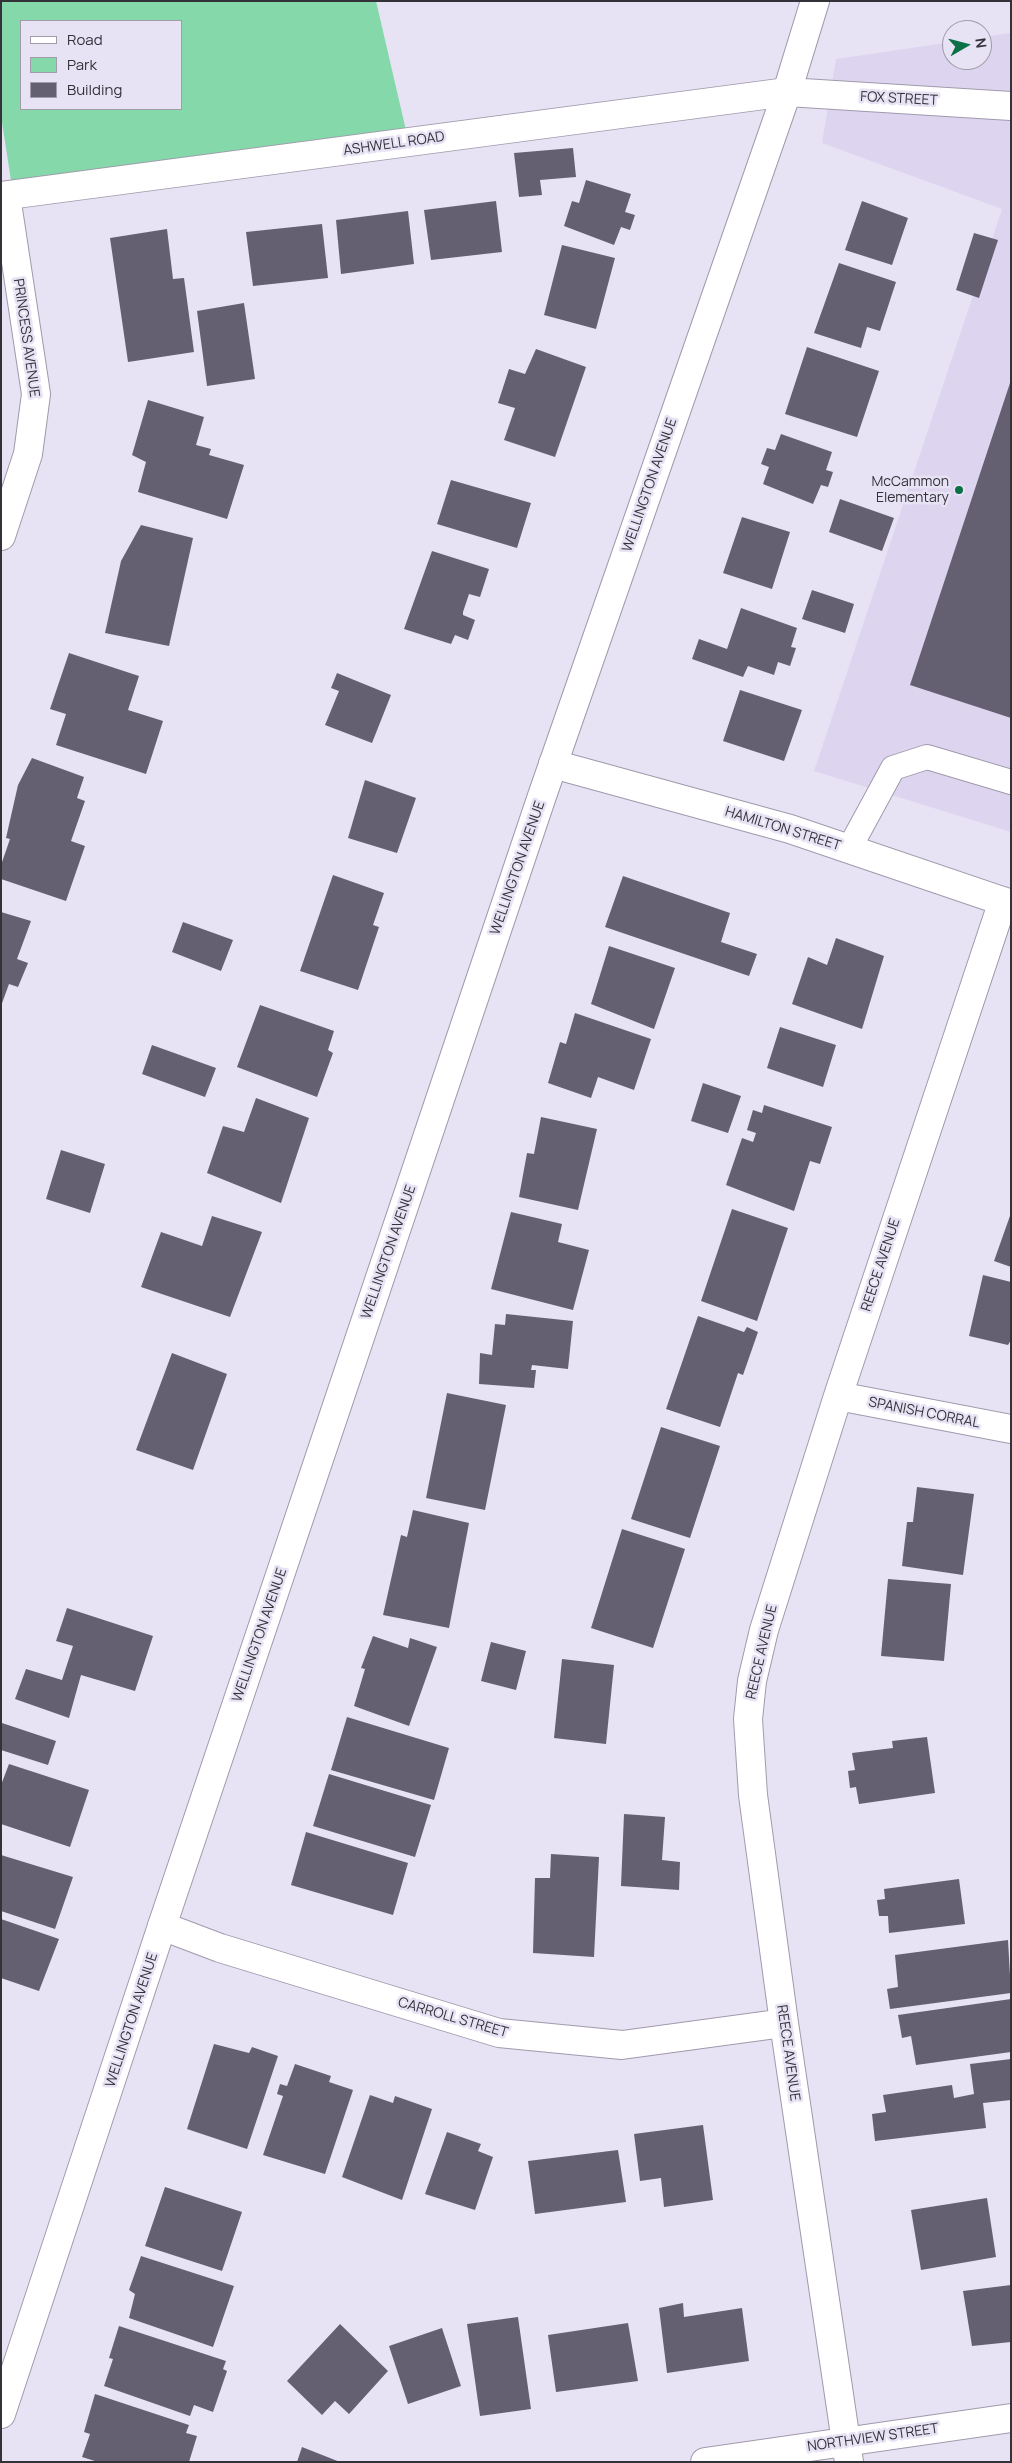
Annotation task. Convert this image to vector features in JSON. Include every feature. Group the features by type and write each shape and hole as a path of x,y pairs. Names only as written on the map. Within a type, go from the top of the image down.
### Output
{"street":[{"name":"WELLINGTON AVENUE","path":"1,2414 162,1926 553,764 787,92 816,1"},
{"name":"FOX STREET","path":"787,92 1011,106"},
{"name":"ASHWELL ROAD","path":"4,196 787,92"},
{"name":"PRINCESS AVENUE","path":"1,536 28,454 36,394 4,196"},
{"name":"HAMILTON STREET","path":"553,764 790,829 1007,903"},
{"name":"REECE AVENUE","path":"848,2451 784,2023 753,1795 748,1719 752,1681 764,1630 838,1396 1007,903"},
{"name":"SPANISH CORRAL","path":"838,1396 1011,1429"},
{"name":"CARROLL STREET","path":"162,1926 220,1948 499,2033 622,2045 784,2023"},
{"name":"NORTHVIEW STREET","path":"705,2462 848,2451 1011,2418"}],"lane":[{"path":"849,849 893,768 927,757 1011,782"}],"shaded area":[{"name":"McCammon Elementary","path":"1011,33 1011,832 814,771 1002,209 822,143 836,59 942,43 942,70 992,70 992,36"}],"green space":[{"path":"1,1 376,1 408,139 14,200 1,116"}],"building":[{"path":"573,148 576,177 540,180 542,195 519,197 514,153"},
{"path":"586,180 631,194 625,212 635,215 630,230 621,227 614,245 564,226 572,201 579,203"},
{"path":"496,201 502,252 431,260 424,210"},
{"path":"862,201 908,218 892,265 845,250"},
{"path":"408,211 414,264 341,274 336,220"},
{"path":"322,224 328,278 253,286 246,232"},
{"path":"167,229 173,279 184,278 194,352 128,362 110,238"},
{"path":"974,233 998,240 979,298 956,290"},
{"path":"562,245 615,258 596,329 544,315"},
{"path":"839,263 896,282 880,331 867,327 861,348 814,333"},
{"path":"244,303 255,379 207,386 197,311"},
{"path":"807,347 879,371 857,437 785,414"},
{"path":"536,349 586,367 555,457 504,440 515,408 498,403 509,369 525,374"},
{"path":"1011,384 1011,718 910,685"},
{"path":"148,400 204,417 196,445 211,449 209,455 244,465 227,519 138,492 146,462 132,455"},
{"path":"781,434 832,452 826,470 833,472 828,487 821,485 813,504 763,484 769,467 761,464 767,448 775,450"},
{"path":"451,480 531,503 517,548 437,524"},
{"path":"840,499 894,518 882,551 829,532"},
{"path":"742,517 790,532 772,589 723,573"},
{"path":"141,525 193,538 169,646 105,633 121,561"},
{"path":"432,551 489,569 480,597 469,594 463,612 463,615 475,620 468,640 455,635 451,644 404,629"},
{"path":"812,590 854,604 845,633 802,619"},
{"path":"741,608 797,628 791,647 796,648 790,666 778,662 774,675 748,666 743,677 692,659 699,639 727,649"},
{"path":"69,653 139,676 128,710 163,721 146,774 56,745 66,714 50,709"},
{"path":"337,673 391,695 372,743 325,725 339,691 331,688"},
{"path":"740,690 802,710 784,761 723,741"},
{"path":"32,758 84,777 77,798 85,801 71,841 85,846 66,901 1,879 1,865 10,839 6,838 18,785"},
{"path":"365,780 416,798 397,853 348,838"},
{"path":"333,875 384,893 373,925 379,927 358,990 300,971"},
{"path":"623,876 730,913 721,942 757,954 749,976 605,927"},
{"path":"1,912 31,921 17,959 28,963 18,987 9,984 1,1006"},
{"path":"183,922 233,940 221,971 172,952"},
{"path":"836,938 884,956 862,1029 792,1004 808,957 827,965"},
{"path":"609,946 675,968 654,1029 591,1004"},
{"path":"260,1005 334,1031 328,1050 333,1053 317,1097 237,1067"},
{"path":"575,1013 651,1039 634,1090 598,1077 591,1098 548,1083 560,1042 566,1044"},
{"path":"780,1027 836,1045 823,1087 767,1068"},
{"path":"152,1045 216,1068 205,1097 142,1074"},
{"path":"703,1083 741,1096 728,1133 691,1121"},
{"path":"256,1098 309,1118 281,1203 207,1173 223,1126 244,1132"},
{"path":"764,1105 832,1127 820,1164 810,1161 794,1211 726,1185 742,1138 753,1142 756,1133 747,1130 753,1110 762,1113"},
{"path":"541,1117 597,1129 578,1210 519,1197 527,1153 534,1154"},
{"path":"61,1150 105,1164 90,1213 46,1199"},
{"path":"732,1209 788,1228 757,1321 701,1301"},
{"path":"511,1212 562,1224 558,1242 589,1250 573,1310 491,1289"},
{"path":"1011,1213 1011,1267 994,1261"},
{"path":"212,1216 262,1232 230,1317 141,1287 161,1232 202,1246"},
{"path":"983,1275 1011,1282 1011,1340 1008,1345 969,1336"},
{"path":"506,1314 573,1321 568,1369 532,1365 531,1370 536,1370 534,1388 479,1384 480,1353 492,1355 495,1324 505,1325"},
{"path":"698,1316 744,1332 747,1327 758,1332 743,1375 738,1373 720,1427 666,1409"},
{"path":"172,1353 227,1374 193,1470 136,1450"},
{"path":"447,1393 506,1405 485,1510 426,1498"},
{"path":"661,1427 720,1446 690,1538 631,1519"},
{"path":"917,1487 974,1494 963,1575 902,1566 907,1522 913,1522"},
{"path":"413,1510 469,1523 449,1628 383,1615 401,1535 407,1537"},
{"path":"622,1529 685,1549 653,1648 591,1628"},
{"path":"888,1579 951,1584 944,1661 881,1656"},
{"path":"67,1608 153,1636 135,1691 81,1675 69,1718 15,1699 26,1669 62,1680 73,1646 56,1641"},
{"path":"373,1636 408,1648 410,1638 437,1647 409,1726 354,1706 365,1669 361,1668"},
{"path":"491,1642 526,1651 516,1690 481,1681"},
{"path":"562,1659 614,1665 606,1744 554,1738"},
{"path":"347,1717 449,1748 434,1800 331,1770"},
{"path":"2,1723 56,1741 48,1765 1,1750"},
{"path":"927,1737 935,1793 859,1804 856,1787 850,1788 848,1771 855,1770 852,1753 893,1748 892,1741"},
{"path":"9,1764 89,1790 70,1847 1,1824 1,1785"},
{"path":"329,1774 431,1805 415,1857 313,1826"},
{"path":"624,1814 665,1817 662,1860 680,1862 679,1890 621,1886"},
{"path":"306,1832 408,1863 393,1915 291,1885"},
{"path":"551,1854 599,1857 594,1957 533,1953 535,1878 550,1878"},
{"path":"1,1855 73,1877 55,1929 1,1911"},
{"path":"959,1879 965,1924 889,1933 888,1916 879,1916 877,1900 885,1899 884,1889"},
{"path":"1,1919 59,1939 39,1991 1,1978"},
{"path":"1008,1940 1011,1993 890,2009 887,1989 898,1987 895,1955"},
{"path":"1011,1999 1011,2052 916,2065 911,2036 902,2038 898,2015"},
{"path":"214,2044 249,2053 252,2047 278,2056 247,2149 187,2129"},
{"path":"1011,2059 1011,2100 983,2103 986,2128 875,2141 872,2114 886,2112 883,2095 952,2085 954,2098 974,2094 970,2064"},
{"path":"295,2064 331,2076 329,2082 353,2090 325,2174 263,2155 283,2096 277,2094 280,2084 287,2086"},
{"path":"370,2095 393,2103 395,2096 432,2109 402,2200 342,2177"},
{"path":"703,2125 713,2200 664,2207 661,2178 640,2181 634,2134"},
{"path":"447,2132 481,2144 478,2151 493,2157 475,2210 425,2194"},
{"path":"618,2150 626,2202 535,2214 528,2161"},
{"path":"165,2187 242,2212 222,2271 145,2246"},
{"path":"987,2198 996,2257 921,2270 911,2210"},
{"path":"141,2256 234,2286 213,2347 129,2318 135,2294 129,2290"},
{"path":"1011,2285 1011,2342 972,2346 963,2291"},
{"path":"683,2303 684,2317 742,2308 749,2361 667,2373 659,2308"},
{"path":"518,2317 531,2409 480,2416 467,2324"},
{"path":"628,2323 638,2381 556,2392 548,2335"},
{"path":"340,2324 388,2371 349,2414 335,2401 322,2415 287,2381"},
{"path":"119,2326 226,2361 223,2369 227,2371 213,2412 194,2405 190,2416 104,2386 113,2359 109,2358"},
{"path":"442,2328 461,2386 408,2404 389,2346"},
{"path":"95,2394 189,2425 186,2433 197,2436 189,2462 98,2462 82,2457 90,2434 84,2432"},
{"path":"302,2447 340,2462 297,2462"}],"place":[{"name":"McCammon Elementary","path":"959,490"}]}
